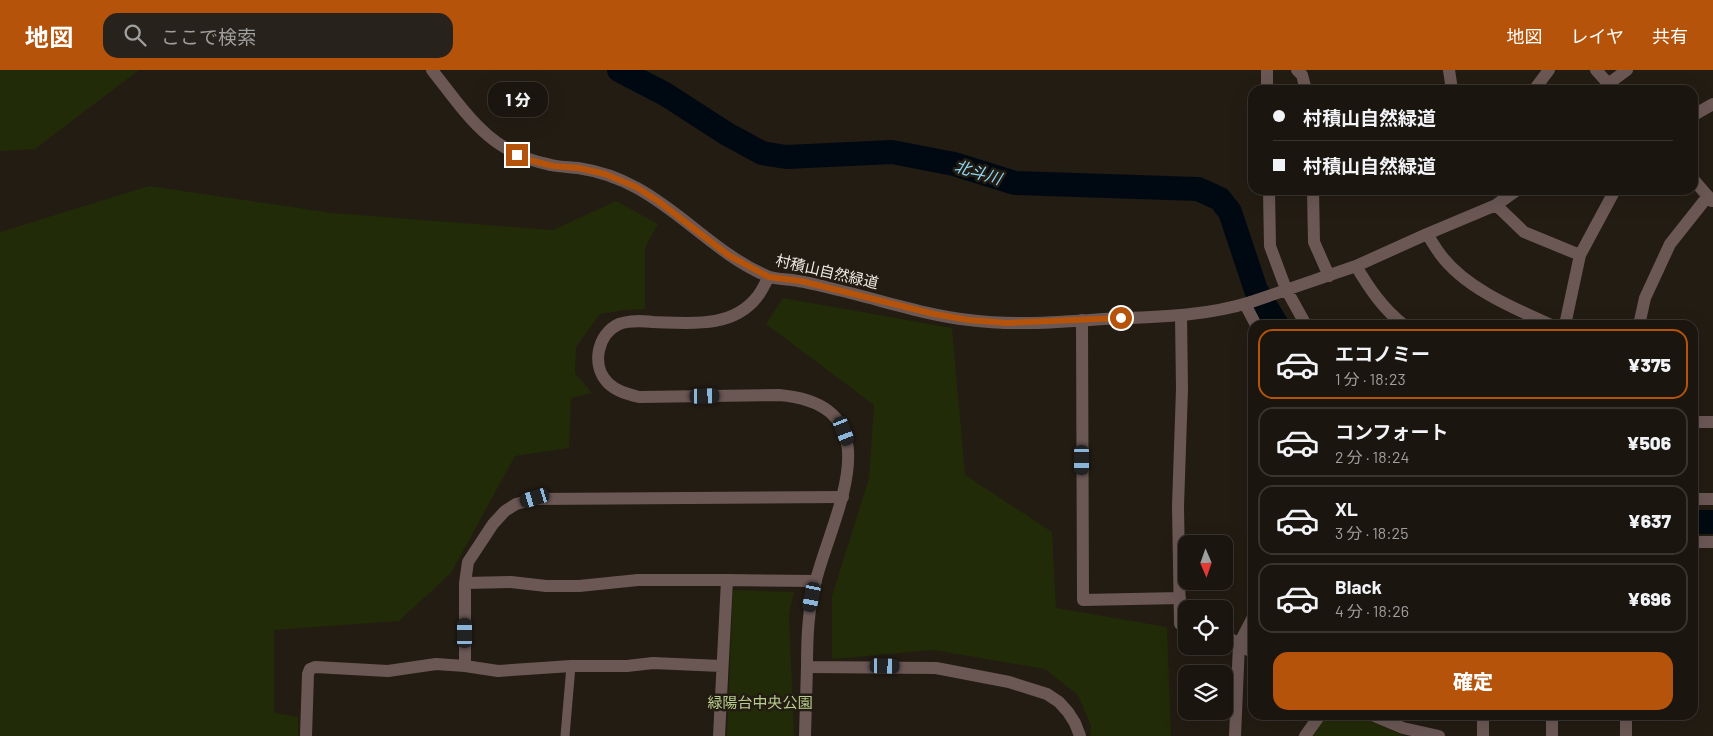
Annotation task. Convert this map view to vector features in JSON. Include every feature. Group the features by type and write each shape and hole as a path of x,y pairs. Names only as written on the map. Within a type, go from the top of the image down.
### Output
{"street":[{"name":"村積山自然緑道","path":"432,70 469,118 486,136 506,150 529,160 553,166 579,168 605,174 636,187 658,201 728,255 769,277 801,281 934,314 969,320 1007,323 1181,315 1219,311 1356,266 1496,205 1511,195"},
{"path":"1267,70 1267,85"},
{"path":"1297,70 1302,75 1305,85"},
{"path":"1448,70 1451,85"},
{"path":"1538,85 1549,70"},
{"path":"1596,70 1607,85"},
{"path":"1612,85 1627,70"},
{"path":"1698,113 1713,104"},
{"path":"1640,320 1645,298 1670,244 1710,199 1698,185"},
{"path":"1269,195 1270,246 1282,290 1303,320"},
{"path":"1313,195 1314,242 1329,276"},
{"path":"1566,320 1580,255 1612,195"},
{"path":"1496,205 1524,232 1580,255"},
{"path":"1427,234 1440,255 1463,278 1506,305 1540,320"},
{"path":"1356,266 1373,294 1398,320"},
{"path":"769,277 752,303 729,318 709,322 636,321 617,325 601,341 598,356 600,370 604,378 613,387 628,394 639,397 780,395 795,397 816,404 834,416 844,431 848,441 850,461 843,497 816,580 807,632 805,736"},
{"path":"1248,303 1254,320"},
{"path":"1082,320 1083,600 1180,598 1178,506 1182,389 1181,315"},
{"path":"1698,422 1713,422"},
{"path":"465,666 465,583 468,562 493,524 505,511 516,504 535,498 843,497"},
{"path":"1698,499 1713,499"},
{"path":"1698,542 1713,542"},
{"path":"465,583 511,582 546,586 579,586 638,580 816,580"},
{"path":"719,736 727,580"},
{"path":"1235,736 1239,644 1248,627"},
{"path":"1233,640 1248,650"},
{"path":"306,736 308,674 312,667 388,671 436,664 498,671 571,666 627,666 653,663 722,666"},
{"path":"565,736 571,666"},
{"path":"807,667 936,668 1009,682 1047,694 1059,702 1075,723 1080,736"},
{"path":"1305,736 1316,720"},
{"path":"1384,720 1403,728 1439,736"},
{"path":"1483,720 1483,736"},
{"path":"1552,720 1552,736"},
{"path":"1626,720 1626,736"}],"green space":[{"path":"0,70 139,70 35,149 0,151"},
{"path":"149,186 332,213 553,230 616,201 658,224 645,248 645,309 600,314 576,347 575,373 592,393 571,398 569,448 515,456 451,573 399,621 274,630 274,713 298,717 298,736 0,736 0,232"},
{"path":"783,298 952,328 965,475 1052,532 1056,608 1167,627 1171,736 1090,736 1091,726 1078,695 1045,669 934,650 832,659 832,596 869,478 874,405 766,324"},
{"name":"緑陽台中央公園","path":"733,590 794,592 789,614 794,736 727,736"},
{"path":"1322,720 1367,720 1404,736 1311,736"}],"waterway":[{"name":"北斗川","path":"619,70 665,94 727,134 762,153 786,157 892,152 954,164 1015,183 1198,189 1220,199 1230,212 1256,290 1274,320"},
{"name":"北斗川","path":"1698,522 1713,522"}],"route":[{"path":"517,155 553,166 579,168 605,174 636,187 658,201 728,255 769,277 801,281 934,314 969,320 1007,323 1121,318"}]}
